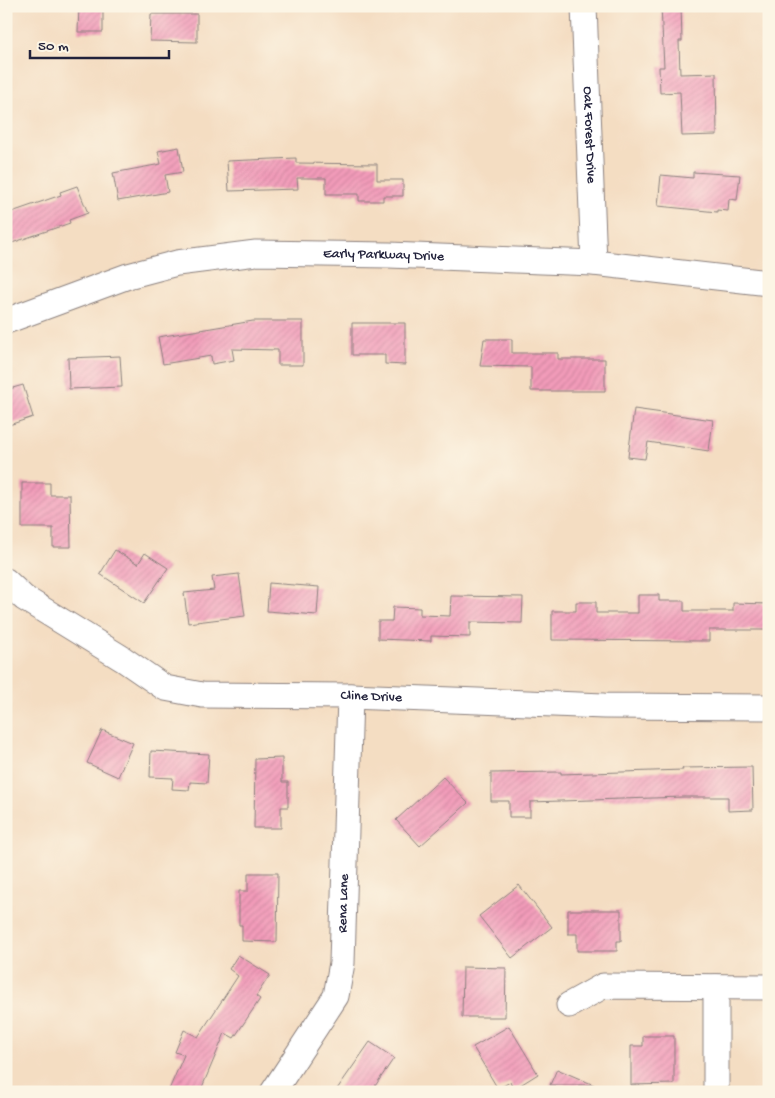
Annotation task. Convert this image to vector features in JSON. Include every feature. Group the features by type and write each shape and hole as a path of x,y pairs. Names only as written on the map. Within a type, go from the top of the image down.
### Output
{"street":[{"name":"Oak Forest Drive","path":"584,6 594,263"},
{"name":"Early Parkway Drive","path":"6,321 128,276 178,264 256,254 389,254 594,263 769,283"},
{"name":"Cline Drive","path":"6,581 24,598 123,659 165,688 202,695 350,696 604,706 769,707"},
{"name":"Rena Lane","path":"273,1092 336,996 342,963 350,696"},
{"path":"569,1005 603,986 769,987"},
{"path":"716,987 716,1092"}],"building":[{"path":"79,6 103,6 103,32 78,32"},
{"path":"661,6 681,6 682,41 679,41 680,74 716,73 717,135 682,136 680,92 660,93 659,67 664,67"},
{"path":"151,14 197,14 197,42 150,41"},
{"path":"179,147 183,172 165,175 168,192 118,201 113,173 161,164 158,151"},
{"path":"296,158 296,163 377,164 377,180 403,180 403,196 383,196 383,201 359,201 359,194 326,194 326,178 297,178 298,189 229,191 227,161"},
{"path":"693,172 740,175 737,200 729,199 728,211 717,210 717,212 658,206 661,175 693,178"},
{"path":"77,186 88,213 69,220 70,223 6,245 6,214 61,195 60,192"},
{"path":"253,321 303,321 303,365 278,365 278,350 232,349 234,360 212,364 211,356 163,364 158,337"},
{"path":"352,323 405,323 405,365 385,364 385,355 352,355"},
{"path":"484,339 512,339 512,353 558,353 558,359 605,359 605,391 531,391 531,367 480,366"},
{"path":"120,356 122,387 69,389 68,358"},
{"path":"23,385 33,417 6,426 6,390"},
{"path":"634,409 713,420 709,451 648,442 645,459 628,457"},
{"path":"22,483 50,483 50,495 70,495 71,547 53,547 53,528 22,528"},
{"path":"115,550 138,564 145,553 168,568 144,603 100,574"},
{"path":"239,574 245,616 188,623 184,593 214,590 212,577"},
{"path":"269,583 319,587 317,615 267,611"},
{"path":"638,595 659,595 659,601 684,601 684,611 733,611 733,603 769,604 769,630 709,630 709,641 552,640 552,611 576,611 576,602 596,602 596,613 638,613"},
{"path":"451,596 523,597 522,623 470,622 470,637 431,636 431,641 378,639 378,621 392,621 393,607 420,608 420,615 450,616"},
{"path":"102,730 133,743 118,777 87,763"},
{"path":"151,751 209,754 207,783 190,782 189,790 172,789 173,778 150,777"},
{"path":"282,758 282,782 288,782 288,807 281,807 281,828 254,828 255,759"},
{"path":"752,767 753,810 728,811 728,797 683,797 530,802 530,817 509,817 509,801 491,801 491,773 561,772 561,774 683,770 682,768"},
{"path":"443,777 468,803 420,846 396,820"},
{"path":"248,873 278,873 277,942 242,941 242,925 239,925 239,891 248,891"},
{"path":"519,885 552,927 512,958 479,916"},
{"path":"568,910 621,910 621,941 617,941 617,951 577,951 577,934 568,934"},
{"path":"238,955 270,975 256,996 260,999 234,1038 225,1033 200,1092 168,1092 184,1055 175,1052 184,1030 198,1037 238,976 229,969"},
{"path":"463,967 506,968 505,1017 462,1017"},
{"path":"509,1026 538,1074 514,1089 510,1082 498,1089 473,1047"},
{"path":"643,1036 674,1036 674,1084 631,1085 631,1046 643,1046"},
{"path":"370,1042 394,1058 371,1092 335,1092"},
{"path":"557,1069 594,1085 550,1085"}]}
